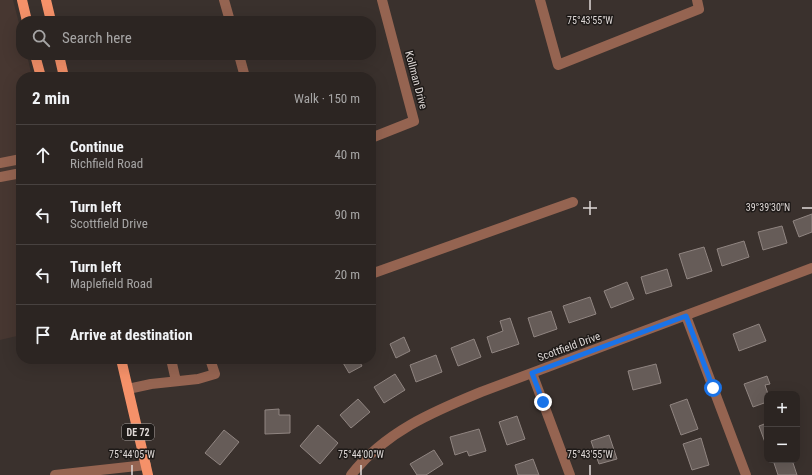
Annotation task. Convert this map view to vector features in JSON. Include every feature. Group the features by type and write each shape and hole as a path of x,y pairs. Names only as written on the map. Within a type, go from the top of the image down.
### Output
{"main road":[{"path":"22,0 26,16"},
{"path":"46,0 50,16"},
{"path":"36,60 39,72"},
{"path":"60,60 63,72"},
{"name":"DE 72","path":"122,364 147,470"}],"street":[{"path":"224,0 229,16"},
{"name":"Kollman Drive","path":"376,136 414,121 382,0"},
{"path":"540,0 558,65 699,9 697,0"},
{"path":"240,60 244,72"},
{"path":"0,163 16,160"},
{"path":"0,177 16,175"},
{"path":"376,272 573,202"},
{"name":"Scottfield Drive","path":"351,475 368,456 400,431 459,401 812,268"},
{"path":"686,316 746,475"},
{"path":"172,364 176,381"},
{"path":"128,389 151,384 198,379 215,374 212,364"},
{"path":"532,373 570,475"},
{"path":"55,475 147,470"}],"shaded area":[{"path":"0,0 13,0 17,16 16,60 28,60 31,72 16,72 16,336 0,340"}],"building":[{"path":"812,214 812,232 799,237 793,221"},
{"path":"782,226 787,243 763,250 758,232"},
{"path":"744,241 749,257 722,266 717,249"},
{"path":"704,247 712,271 687,279 679,254"},
{"path":"667,269 672,286 646,294 641,277"},
{"path":"627,282 634,299 611,308 604,291"},
{"path":"590,297 596,314 569,323 563,306"},
{"path":"551,311 557,329 534,337 528,318"},
{"path":"510,318 519,344 492,353 487,337 503,331 500,321"},
{"path":"759,324 766,341 739,351 733,334"},
{"path":"404,337 410,351 396,358 390,344"},
{"path":"474,339 481,357 458,366 451,348"},
{"path":"436,355 442,372 416,382 410,365"},
{"path":"344,364 361,364 362,366 349,373"},
{"path":"656,364 661,383 633,390 628,371"},
{"path":"395,374 405,390 384,403 374,387"},
{"path":"767,376 770,384 765,385 767,391 764,391 764,403 753,407 744,384"},
{"path":"358,399 370,412 351,428 340,415"},
{"path":"687,399 698,429 681,435 670,405"},
{"path":"279,409 279,415 290,415 290,433 265,434 265,410"},
{"path":"517,416 525,439 507,445 499,422"},
{"path":"764,424 764,440 759,426"},
{"path":"318,425 338,443 320,464 300,446"},
{"path":"479,429 486,451 469,456 467,451 455,455 450,437"},
{"path":"224,430 239,442 220,465 205,453"},
{"path":"609,435 617,459 599,464 591,441"},
{"path":"701,438 709,465 692,470 683,444"},
{"path":"434,450 443,464 426,475 417,475 410,464"},
{"path":"533,459 539,475 518,475 515,465"},
{"path":"774,463 793,463 797,475 778,475"}],"route":[{"path":"543,402 532,373 686,316 713,388"}]}
